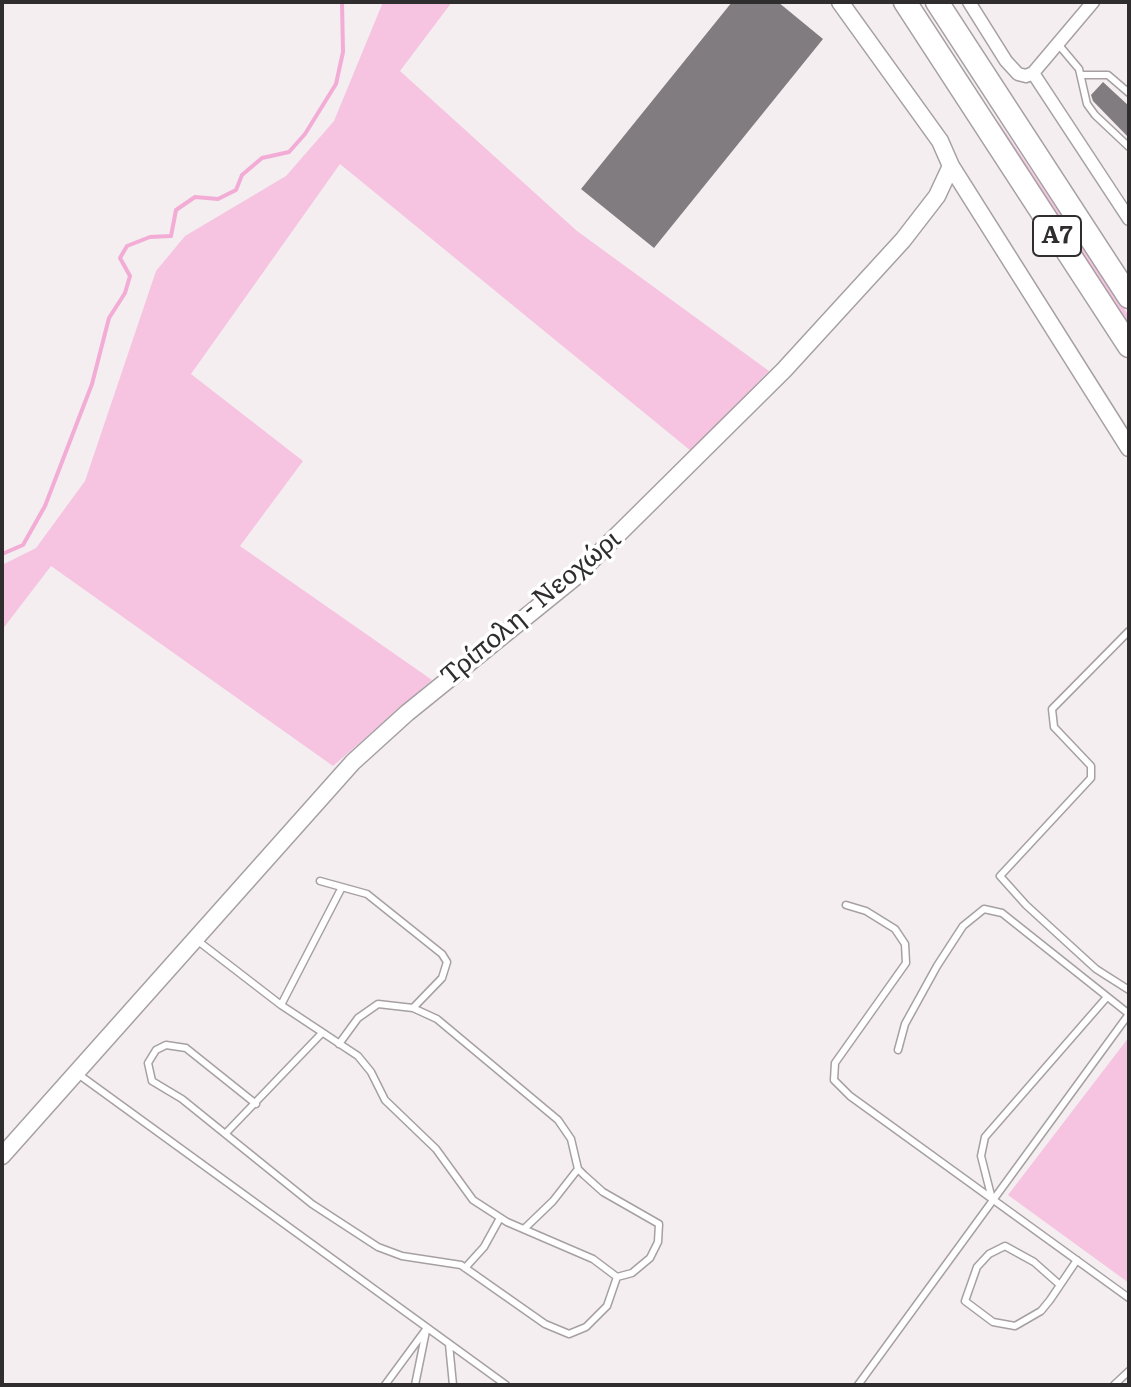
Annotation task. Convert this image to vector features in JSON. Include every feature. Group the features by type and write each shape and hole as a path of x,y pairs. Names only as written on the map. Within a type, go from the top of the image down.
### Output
{"highway":[{"name":"Α7","path":"905,2 1129,346"},
{"name":"Α7","path":"937,2 1129,297"}],"main road":[{"path":"840,2 940,141 951,166 1129,448"},
{"name":"Τρίπολη - Νεοχώρι","path":"2,1156 353,762 407,713 574,578 784,370 903,240 937,196 951,166"}],"street":[{"path":"969,2 1013,70 1023,76 1033,73 1093,2"},
{"path":"1033,73 1129,219"}],"lane":[{"path":"1058,44 1074,61 1081,75 1087,104 1129,147"},
{"path":"1081,75 1108,75 1129,93"},
{"path":"1129,631 1067,689 1050,715 1059,734 1091,766 1091,778 1000,876 1026,905 1096,969 1129,990"},
{"path":"320,881 367,894 442,954 447,962 442,978 413,1008"},
{"path":"281,1005 341,889"},
{"path":"846,905 866,911 895,929 905,944 906,963 835,1063 834,1080 850,1096 1129,1298"},
{"path":"858,1385 1129,1014 1002,913 984,909 963,926 937,966 905,1024 898,1050"},
{"path":"195,938 364,1064 385,1100 436,1149 473,1200 500,1218 593,1259 617,1277"},
{"path":"992,1199 981,1156 985,1137 1107,997"},
{"path":"339,1044 358,1018 378,1004 413,1008 437,1019 558,1120 571,1139 578,1169 603,1192 659,1224 658,1242 650,1258 632,1273 617,1277"},
{"path":"226,1133 322,1033"},
{"path":"256,1104 186,1048 166,1045 156,1050 148,1063 152,1081 182,1099 312,1204 378,1247 402,1256 465,1268 528,1314 569,1334 600,1315 612,1297 617,1277"},
{"path":"76,1072 506,1385"},
{"path":"524,1229 553,1201 578,1169"},
{"path":"465,1268 484,1247 500,1218"},
{"path":"1060,1285 1034,1262 1005,1246 989,1254 977,1267 965,1301 993,1322 1015,1326 1041,1311 1060,1285 1077,1260"},
{"path":"418,1385 427,1328"},
{"path":"385,1385 427,1328"},
{"path":"449,1344 453,1385"},
{"path":"1114,1385 1129,1371"}],"shaded area":[{"path":"383,2 452,2 400,71 577,231 769,371 691,451 340,164 191,374 303,461 240,546 432,680 333,766 51,566 2,630 2,565 36,548 85,481 156,271 185,236 286,176 334,121"},
{"path":"996,118 1129,316 1129,327 1013,148"},
{"path":"1129,1037 1129,1283 1008,1195"}],"building":[{"path":"732,2 778,2 823,39 654,248 581,189"},
{"path":"1103,82 1129,106 1129,138 1093,101 1091,95"}],"waterway":[{"path":"2,554 23,545 45,506 92,384 109,318 125,293 130,276 120,258 127,246 150,237 171,236 176,210 195,197 218,199 236,190 242,175 262,158 289,152 305,134 336,84 343,52 342,2"}]}
